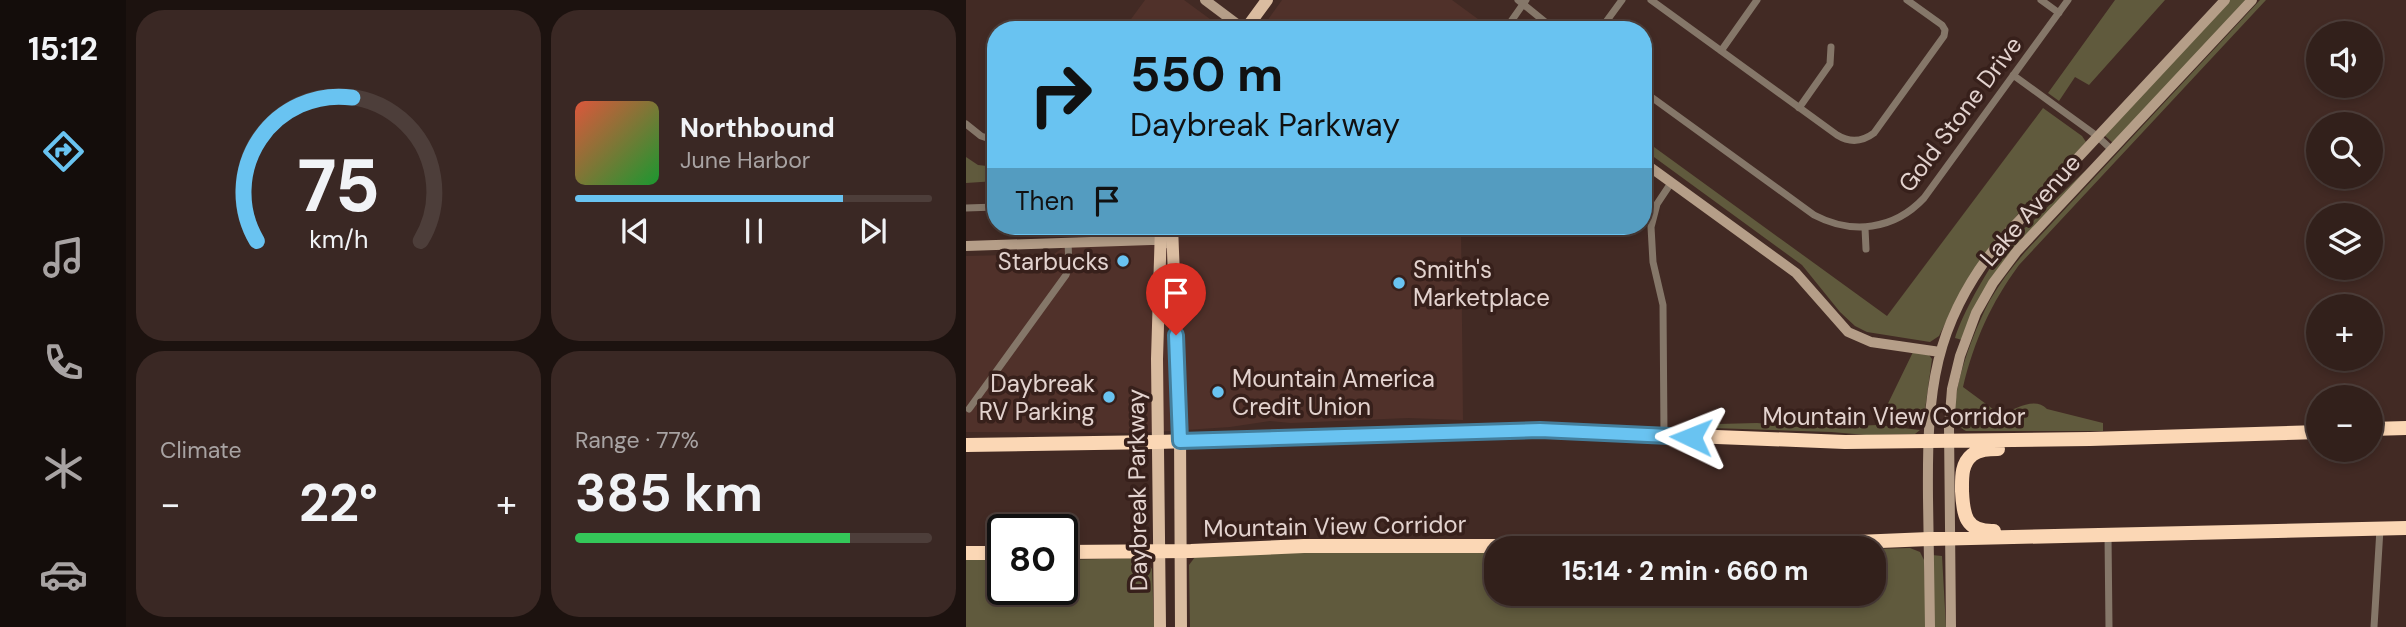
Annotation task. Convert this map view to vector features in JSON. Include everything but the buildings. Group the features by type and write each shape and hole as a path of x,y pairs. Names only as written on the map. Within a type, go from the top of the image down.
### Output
{"highway":[{"path":"2383,429 2406,428"},
{"name":"Mountain View Corridor","path":"966,445 1540,430 1845,442 2090,439 2306,432"},
{"path":"2090,439 1986,450 1973,455 1966,461 1962,472 1962,509 1965,517 1974,527 1988,531 2123,528 2180,533"},
{"name":"Mountain View Corridor","path":"1078,552 1304,546 1757,546 1929,539 2406,528"},
{"path":"966,553 987,553"}],"main road":[{"path":"1252,21 1267,0"},
{"path":"1166,240 1167,235"},
{"name":"Daybreak Parkway","path":"1160,627 1157,442 1168,235"},
{"name":"Daybreak Parkway","path":"1166,240 1174,263 1180,441 1181,627"}],"street":[{"path":"1205,0 1233,21"},
{"path":"1607,21 1622,0"},
{"path":"1651,0 1841,138 1855,141 1868,138 1877,129 1943,38 1945,30 1941,24 1908,0"},
{"path":"1721,51 1757,0"},
{"path":"2041,0 2059,13"},
{"name":"Gold Stone Drive","path":"1652,98 1814,215 1837,225 1865,228 1896,219 1924,198 2068,0"},
{"name":"Lake Avenue","path":"1930,627 1927,441 1930,397 1940,352 1964,294 1989,255 2225,0"},
{"name":"Lake Avenue","path":"1951,627 1950,413 1957,367 1976,313 2017,251 2252,0"},
{"path":"1510,21 1522,1 1545,21"},
{"path":"1799,108 1830,64 1831,47"},
{"path":"2013,75 2097,136 2112,150"},
{"path":"966,124 987,138"},
{"path":"1652,169 1796,273 1848,332 1871,342 1940,352"},
{"path":"1652,223 1657,204 1671,183"},
{"path":"966,208 987,207"},
{"path":"1865,228 1866,249"},
{"path":"1651,235 1653,262 1663,316 1664,436"},
{"path":"966,246 1166,240"},
{"path":"969,409 1066,275 1069,266 1068,242"},
{"path":"2374,627 2380,528"},
{"path":"2108,535 2109,627"}],"shaded area":[{"path":"1145,0 1184,0 1213,21 1130,21"},
{"path":"1282,0 1452,0 1481,21 1267,21"},
{"path":"2115,0 2165,0 2089,85 2075,77 2059,101 2048,93"},
{"path":"2229,0 2248,0 2113,143 2104,135"},
{"path":"2260,0 2266,0 2019,265 1992,308 1972,354 1963,387 2001,415 2025,405 2037,404 2103,423 2103,431 1966,431 1961,428 1957,422 1955,407 1960,376 1978,326 2002,281 2025,252"},
{"path":"2043,108 2082,136 2086,142 2029,203 2027,202 1964,286 1939,336 1930,342 1867,332 1855,326 1840,312 1802,265 1652,156 1652,146 1887,316"},
{"path":"966,157 978,165 987,166 987,182 966,183"},
{"path":"2088,168 2011,254 1962,340 1955,338 1966,310 1998,255 2010,240 2032,225"},
{"path":"1081,235 1461,235 1463,420 1408,418 1291,423 1270,421 1230,427 1140,433 966,432 966,256 1054,254"},
{"path":"1913,352 1929,355 1932,359 1923,424 1880,420"},
{"path":"1757,423 1807,428 1877,425 1920,430 1915,434 1866,435 1679,425"},
{"path":"1910,548 1920,552 1924,560 1927,627 1190,627 1189,565 1195,557 1223,554 1484,550 1484,606 1886,606 1886,549"},
{"path":"1932,555 1942,556 1946,627 1933,627"},
{"path":"966,559 987,559 987,605 1078,605 1078,560 1145,560 1152,569 1154,627 966,627"}],"place":[{"name":"Starbucks","path":"1123,261"},
{"name":"Smith's Marketplace","path":"1399,283"},
{"name":"Mountain America Credit Union","path":"1218,392"},
{"name":"Daybreak RV Parking","path":"1109,397"}],"route":[{"path":"1176,335 1180,441 1540,430 1691,437"}]}
